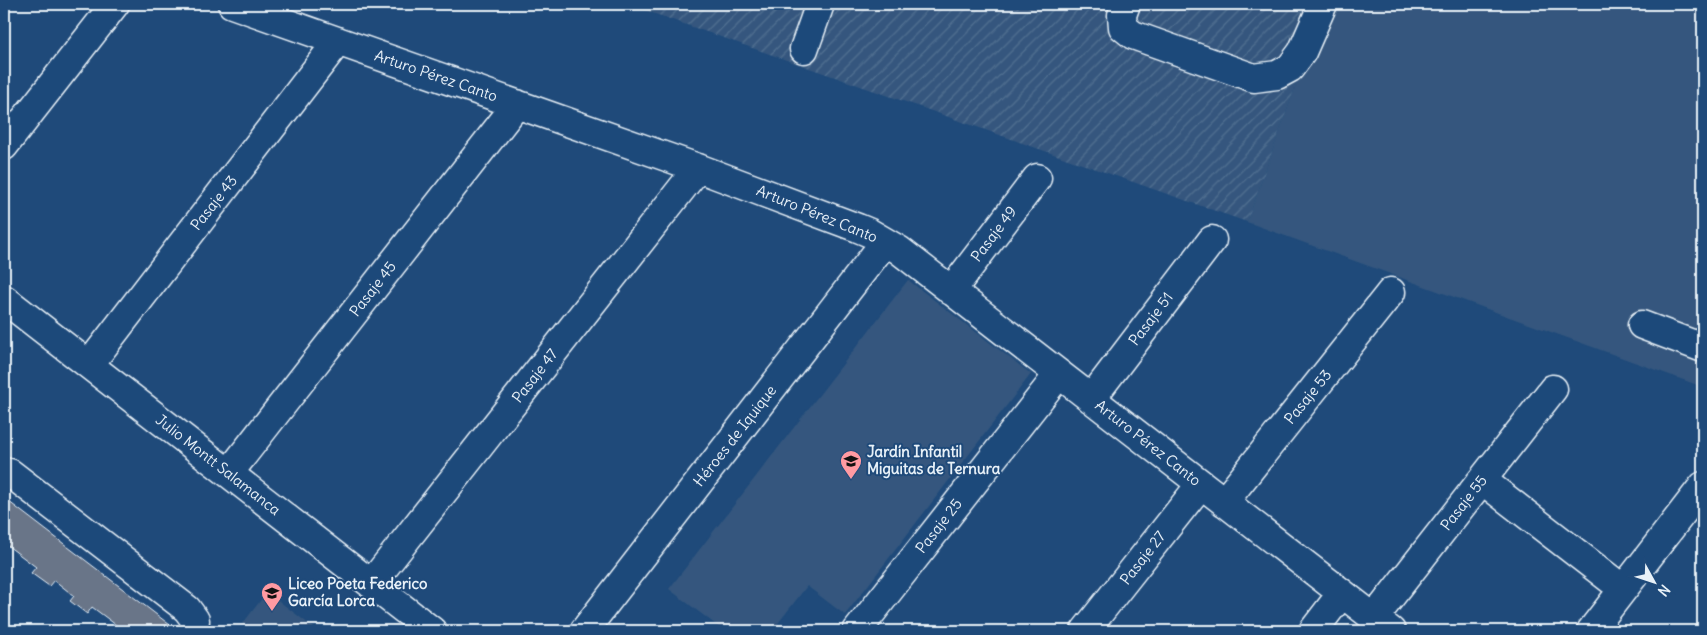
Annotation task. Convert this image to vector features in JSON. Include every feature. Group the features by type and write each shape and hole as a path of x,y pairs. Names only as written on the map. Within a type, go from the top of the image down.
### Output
{"street":[{"path":"4,146 115,4"},
{"name":"Arturo Pérez Canto","path":"232,4 698,168 858,228 886,242 1383,625"},
{"path":"804,49 820,4"},
{"path":"1126,4 1122,16 1123,27 1133,35 1254,78 1277,75 1290,68 1302,52 1323,4"},
{"name":"Pasaje 43","path":"89,365 338,42"},
{"name":"Pasaje 45","path":"229,474 517,104"},
{"name":"Pasaje 47","path":"371,584 698,168"},
{"name":"Pasaje 49","path":"951,291 1037,178"},
{"name":"Pasaje 51","path":"1091,399 1212,240"},
{"name":"Héroes de Iquique","path":"584,631 886,242"},
{"name":"Pasaje 53","path":"1224,502 1391,292"},
{"name":"Julio Montt Salamanca","path":"4,299 432,631"},
{"path":"1642,325 1703,348"},
{"name":"Pasaje 25","path":"857,631 1059,374"},
{"name":"Pasaje 55","path":"1383,625 1482,480 1553,389"},
{"path":"4,472 10,473 187,609 194,620 194,631"},
{"path":"1482,480 1624,589"},
{"name":"Pasaje 27","path":"1085,631 1201,484"},
{"path":"1591,631 1703,486"},
{"path":"1313,631 1342,593"}],"shaded area":[{"path":"627,4 1325,4 1247,222"},
{"path":"1325,4 1703,4 1703,387 1247,222"},
{"name":"Jardín Infantil Miguitas de Ternura","path":"908,280 1031,374 845,615 807,586 772,631 724,631 669,589"},
{"name":"Liceo Poeta Federico García Lorca","path":"267,592 318,631 237,631"}],"building":[{"path":"4,498 170,625 166,631 124,631 92,607 87,614 70,601 74,596 54,580 49,586 31,573 36,567 4,543"}],"place":[{"name":"Jardín Infantil Miguitas de Ternura","path":"851,480"},
{"name":"Liceo Poeta Federico García Lorca","path":"272,612"}]}
